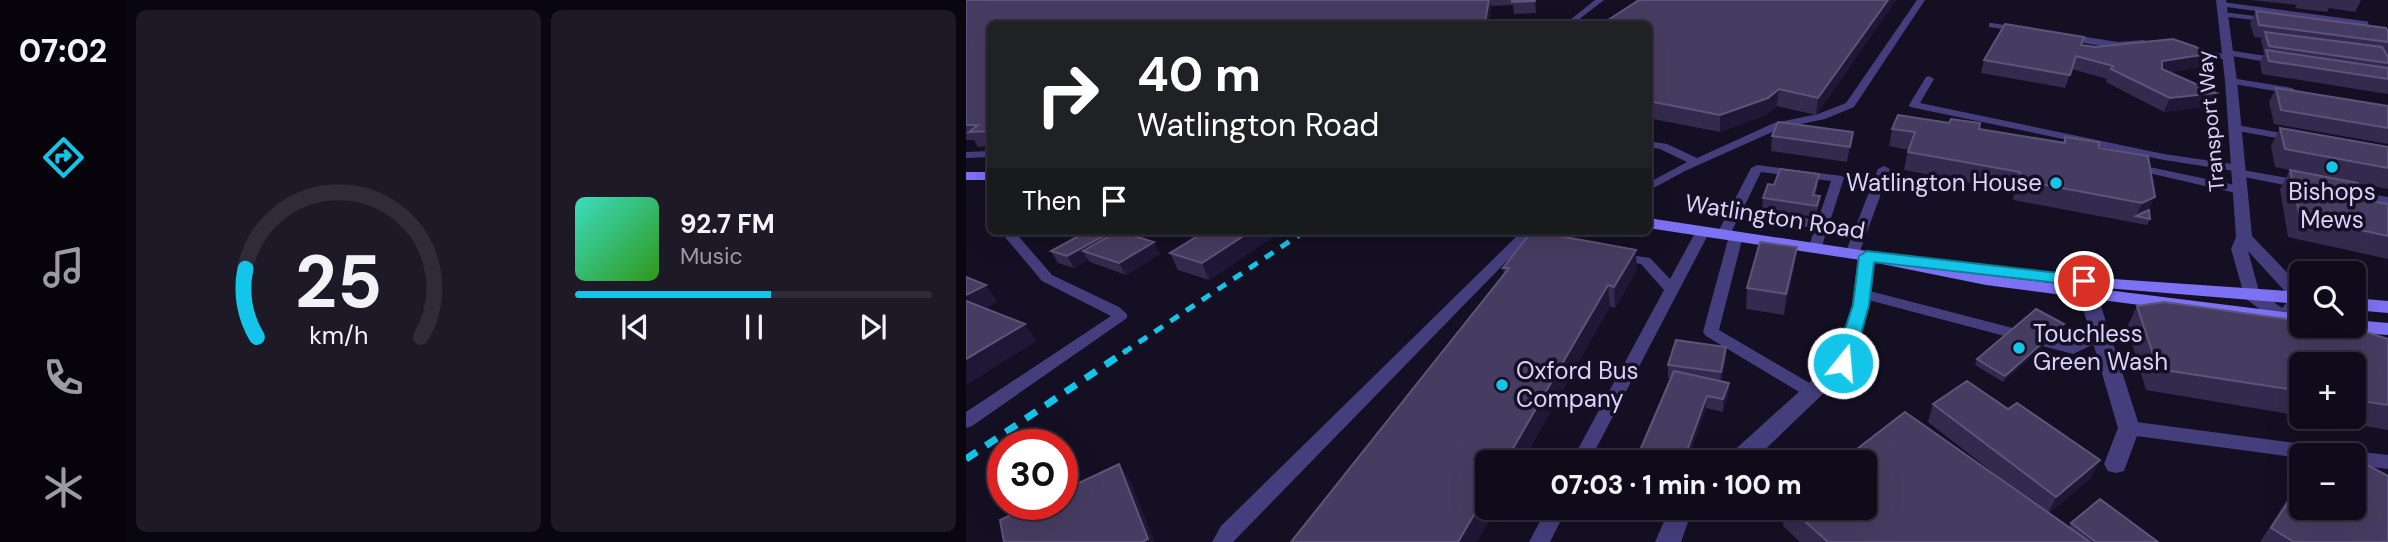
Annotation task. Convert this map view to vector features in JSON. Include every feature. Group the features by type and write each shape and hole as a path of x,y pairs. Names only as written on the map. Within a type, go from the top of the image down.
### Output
{"main road":[{"path":"966,176 987,176"},
{"name":"Watlington Road","path":"1652,224 1860,255 1986,280 2289,297"},
{"name":"Watlington Road","path":"2086,287 2289,319"},
{"path":"2366,305 2388,307"},
{"path":"2366,327 2388,329"}],"street":[{"name":"Transport Way","path":"2222,6 2236,128 2244,237 2239,249 2251,294"},
{"path":"2244,237 2289,285"},
{"path":"1750,450 1843,363 1862,294 1860,255"},
{"path":"2086,287 2129,428 2116,464"},
{"path":"2251,294 2289,317"},
{"path":"1668,542 1676,520"}],"lane":[{"path":"1573,21 1600,0"},
{"path":"1652,186 1779,125 1821,117 1850,105 1922,0"},
{"path":"2222,6 2364,23 2369,33 2222,6"},
{"path":"1993,25 2029,31"},
{"path":"2059,35 2118,44 2156,45"},
{"path":"2111,55 2118,44"},
{"path":"2178,48 2295,63"},
{"path":"1929,79 1914,105 2311,187"},
{"path":"2231,81 2310,94"},
{"path":"2236,128 2299,139"},
{"path":"1652,145 1663,146 1697,162"},
{"path":"966,155 987,154"},
{"path":"2123,164 2240,190"},
{"path":"1812,392 1710,332 1735,212 1757,168 1838,178 1815,249"},
{"path":"1860,255 1884,169"},
{"path":"2337,191 2388,201"},
{"path":"1735,212 1824,225"},
{"path":"1586,450 1703,231"},
{"path":"966,421 1119,318 1119,314 1114,310 1046,278 1010,235"},
{"path":"1222,542 1228,532 1529,237"},
{"path":"1604,254 1645,261 1671,289"},
{"path":"1862,294 2073,349 2100,335"},
{"path":"2129,428 2289,449"},
{"path":"2366,459 2388,462"},
{"path":"1539,542 1551,520"}],"building":[{"path":"966,0 1489,0 1485,21 987,21 987,131 969,132 978,125 966,125"},
{"path":"1535,0 1535,1 1512,2"},
{"path":"1639,0 1888,0 1818,98 1779,89 1768,98 1720,115 1652,102 1652,21 1607,21"},
{"path":"2256,11 2386,28 2388,42 2259,25"},
{"path":"2005,24 2084,37 2081,45 2095,47 2173,39 2208,54 2162,61 2162,69 2216,93 2170,98 2111,69 2113,66 2076,56 2070,75 1984,60"},
{"path":"2265,32 2382,47 2388,57 2388,63 2269,46"},
{"path":"2266,50 2388,68 2388,79 2269,61"},
{"path":"2276,88 2388,106 2388,128 2281,110"},
{"path":"1898,115 1949,123 1951,119 1980,123 1979,129 2065,143 2065,137 2099,142 2099,148 2148,156 2155,197 2142,203 2019,180 2020,172 1908,152 1915,132 1892,129"},
{"path":"1778,122 1853,132 1850,147 1772,136"},
{"path":"2280,128 2388,147 2388,168 2285,149"},
{"path":"1780,169 1819,174 1813,195 1820,196 1817,206 1763,198 1768,184 1774,185"},
{"path":"2290,170 2358,183 2364,200 2388,204 2388,236 2300,217"},
{"path":"2149,210 2150,219 2136,216 2142,213"},
{"path":"1081,235 1106,235 1067,256 1051,251"},
{"path":"1111,235 1131,235 1154,242 1119,263 1083,251"},
{"path":"1199,235 1245,235 1202,263 1170,253"},
{"name":"Oxford Bus Company","path":"1529,235 1554,235 1636,250 1614,287 1608,285 1512,450 1475,450 1475,513 1458,542 1291,542 1509,268 1503,268"},
{"path":"1760,242 1797,247 1786,294 1747,288"},
{"path":"966,277 986,285 966,295"},
{"path":"966,301 1025,324 966,359"},
{"path":"2164,302 2289,319 2289,338 2366,338 2366,332 2388,339 2388,405 2366,402 2366,352 2289,352 2289,389 2158,369 2137,306"},
{"name":"Touchless Green Wash","path":"2036,309 2064,324 2005,376 1977,359"},
{"path":"1676,340 1726,347 1721,372 1668,365"},
{"path":"1674,371 1729,383 1723,399 1707,396 1687,450 1640,450"},
{"path":"1967,381 2008,409 2017,403 2100,460 2056,497 1933,404"},
{"path":"1905,412 2090,542 1828,542 1803,520 1877,520 1877,450 1856,450"},
{"path":"1119,464 1148,539 1142,542 1004,542 1000,520 1078,520 1078,483"},
{"path":"2366,464 2388,476 2388,542 2294,542 2271,528 2289,500 2289,520 2366,520"},
{"path":"2100,499 2158,542 2096,542 2071,523"}],"railway":[{"path":"1123,353 1299,235"},
{"path":"966,459 1126,351"}],"place":[{"name":"Bishops Mews","path":"2332,167"},
{"name":"Watlington House","path":"2056,183"},
{"name":"Touchless Green Wash","path":"2019,348"},
{"name":"Oxford Bus Company","path":"1502,385"}],"route":[{"path":"1843,363 1861,305 1867,256 2084,281"}]}
